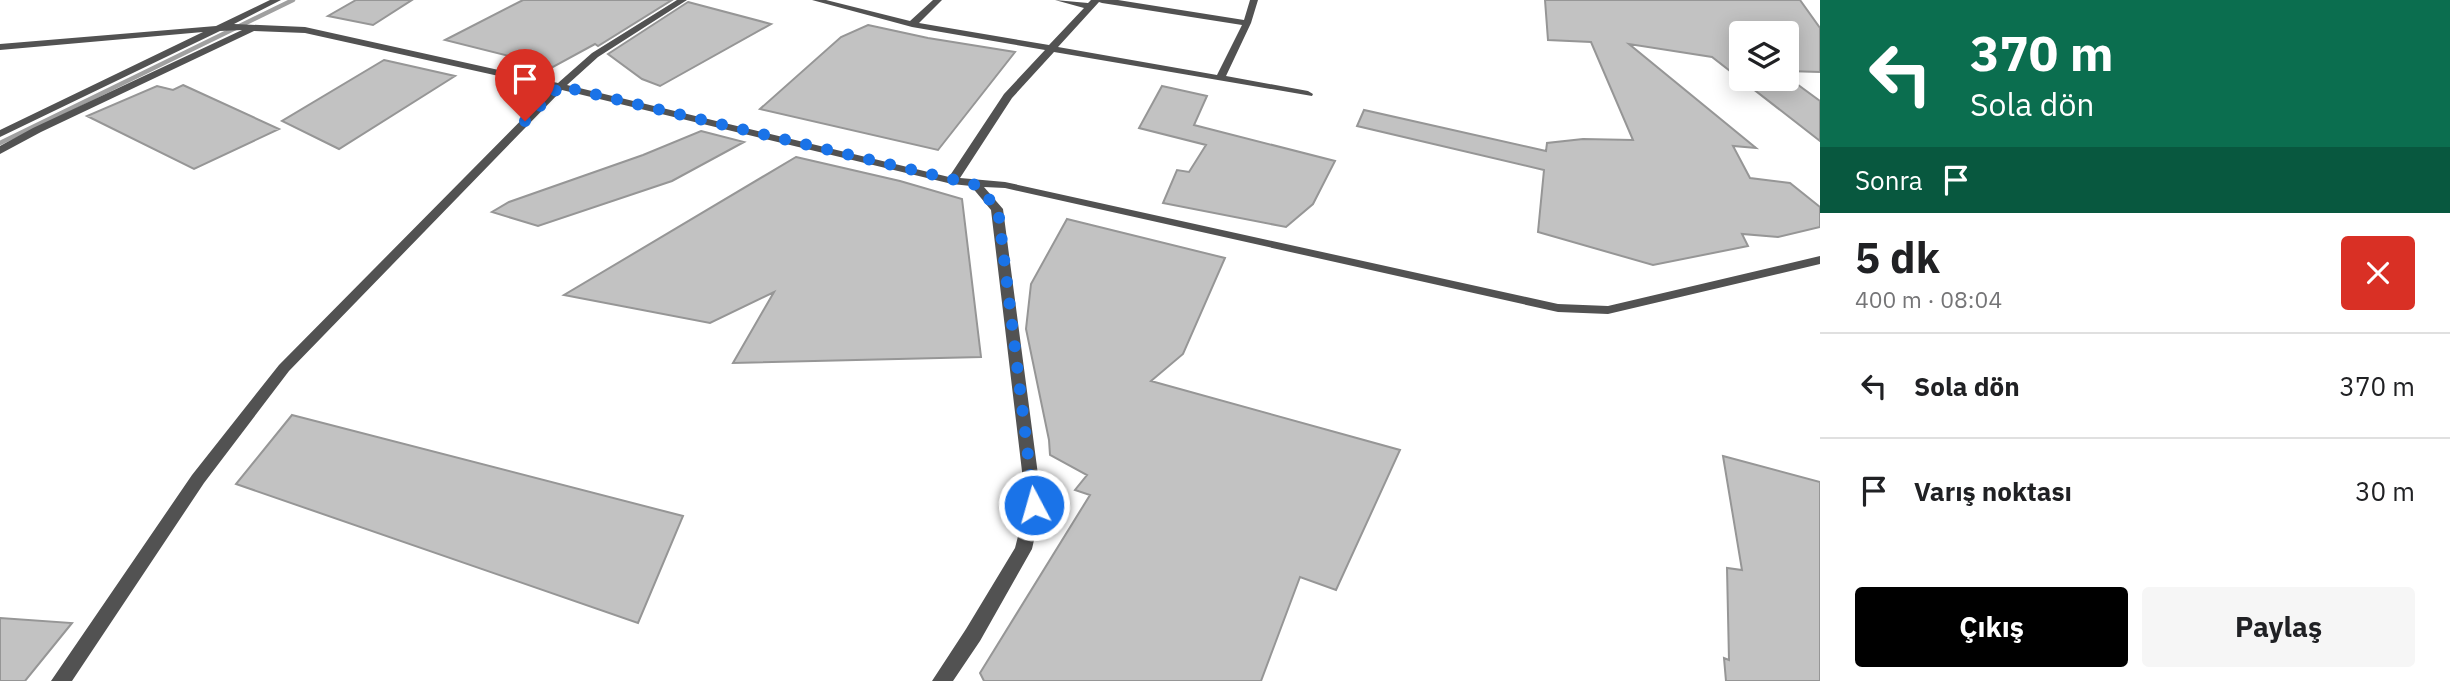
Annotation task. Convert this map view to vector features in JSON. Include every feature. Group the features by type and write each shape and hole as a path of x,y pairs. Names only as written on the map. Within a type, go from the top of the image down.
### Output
{"street":[{"path":"0,134 277,0"},
{"path":"61,681 198,479 284,368 560,86 595,55 682,0"},
{"path":"816,0 912,24 1308,94"},
{"path":"912,24 938,0"},
{"path":"1059,0 1093,3"},
{"path":"1102,0 1247,23"},
{"path":"1220,78 1247,23 1254,0"},
{"path":"952,181 1008,96 1093,3"},
{"path":"0,151 37,130 256,27"},
{"path":"0,47 216,28 305,30 560,86 952,181 976,185 1005,185 1558,308 1608,310 1820,260"},
{"path":"942,681 974,635 1023,549 1034,505 998,209 976,185"}],"building":[{"path":"356,0 412,0 373,25 328,16"},
{"path":"523,0 672,0 598,46 595,44 553,67 445,40"},
{"path":"1545,0 1800,0 1820,28 1820,72 1799,71 1799,21 1729,21 1729,70 1712,57 1629,44 1756,148 1733,146 1750,178 1790,183 1820,207 1820,227 1778,237 1742,234 1748,246 1653,265 1538,232 1544,170 1357,126 1364,110 1546,151 1547,143 1583,139 1633,140 1591,42 1548,40"},
{"path":"688,2 771,24 660,86 642,79 608,54"},
{"path":"868,25 1015,52 938,150 760,109 841,37"},
{"path":"384,60 455,76 339,149 282,121"},
{"path":"183,85 279,129 194,169 87,116 157,86 173,90"},
{"path":"1162,86 1207,96 1194,125 1335,161 1313,204 1286,227 1163,203 1177,170 1189,172 1206,145 1139,128"},
{"path":"1799,86 1820,101 1820,141 1756,91 1799,91"},
{"path":"701,131 744,142 672,181 538,226 492,212 509,202 643,155"},
{"path":"796,157 900,181 962,199 981,357 733,363 774,292 710,323 564,295"},
{"path":"1067,219 1225,258 1183,354 1151,381 1400,450 1336,590 1300,577 1261,681 984,681 980,673 1090,495 1075,490 1087,475 1050,455 1026,329 1031,284"},
{"path":"292,415 683,516 638,623 236,484"},
{"path":"1723,456 1820,482 1820,681 1726,681 1724,658 1729,660 1727,568 1742,570"},
{"path":"0,618 72,623 25,681 0,681"}],"waterway":[{"path":"0,143 293,0"}],"route":[{"path":"525,121 560,86 976,185 998,209 1034,505"}]}
